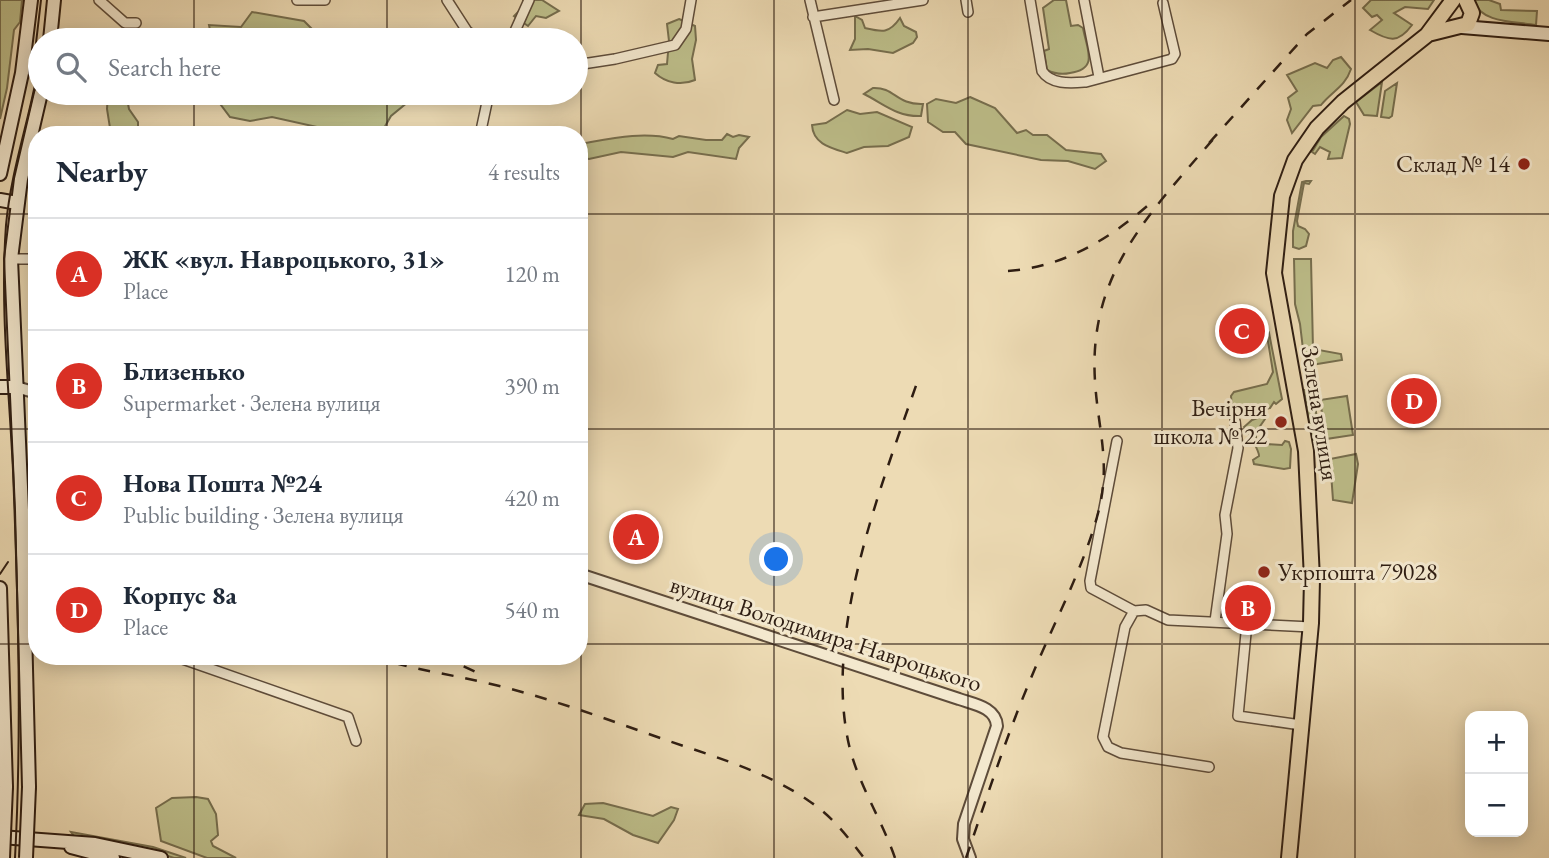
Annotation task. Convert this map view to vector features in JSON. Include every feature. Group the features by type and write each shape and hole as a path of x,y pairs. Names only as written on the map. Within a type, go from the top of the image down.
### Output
{"main road":[{"path":"28,28 31,0"},
{"path":"51,28 54,0"},
{"path":"1459,6 1446,20 1457,27 1549,34"},
{"path":"1457,27 1469,22 1459,6"},
{"path":"1459,6 1491,28"},
{"name":"Зелена вулиця","path":"1289,858 1311,626 1312,579 1306,451 1274,273 1282,196 1295,160 1317,128 1343,102 1459,6"},
{"name":"Зелена вулиця","path":"1427,34 1457,27"},
{"path":"0,174 28,31"},
{"path":"34,126 38,105"},
{"path":"28,153 17,203 11,260 28,566"},
{"path":"0,200 17,203"},
{"path":"0,387 16,387"},
{"path":"0,588 6,786 3,858"},
{"path":"1,606 28,610"},
{"path":"26,858 30,665"},
{"path":"0,837 120,848 161,858"},
{"path":"55,840 113,858"}],"street":[{"path":"99,0 125,23 136,23"},
{"path":"297,0 326,0"},
{"path":"447,0 465,28"},
{"path":"517,28 530,0"},
{"path":"588,63 615,60 675,45 686,29 691,0"},
{"path":"810,0 834,100"},
{"path":"813,17 923,0"},
{"path":"966,0 968,12"},
{"path":"1030,0 1045,76 1055,81 1086,82 1174,57 1163,2"},
{"path":"1084,0 1099,77"},
{"path":"482,126 486,105"},
{"path":"11,260 28,259"},
{"path":"16,387 28,390"},
{"path":"1215,621 1227,534 1225,514 1238,448 1235,421"},
{"path":"1117,441 1091,588 1134,611 1146,610 1168,620 1311,626"},
{"name":"вулиця Володимира Навроцького","path":"588,577 959,699 991,712 996,716 997,726 964,824 963,839 970,858"},
{"path":"1134,611 1125,627 1103,737 1108,747 1121,753 1209,766"},
{"path":"1247,623 1238,716 1301,725"},
{"path":"200,665 348,717 356,741"}],"green space":[{"path":"0,0 22,0 20,22 14,30 0,119"},
{"path":"523,0 542,0 559,11 546,18 536,16 528,26 514,16 524,6"},
{"path":"1054,0 1066,0 1071,26 1078,25 1083,28 1089,57 1088,63 1079,71 1061,74 1047,70 1044,51 1049,49 1043,8"},
{"path":"1371,0 1434,0 1428,9 1405,7 1394,13 1412,25 1398,38 1393,39 1370,30 1382,20 1377,15 1372,17 1363,8"},
{"path":"1472,0 1489,0 1500,4 1501,10 1537,11 1536,25 1491,17 1477,8"},
{"path":"252,12 304,21 311,28 210,28 209,25 241,27"},
{"path":"855,16 862,20 865,28 881,31 892,27 900,18 904,26 916,32 917,37 913,43 893,53 868,49 850,50 855,39"},
{"path":"679,19 695,26 696,40 692,59 695,80 684,83 669,81 655,73 658,65 667,64 667,24"},
{"path":"1341,57 1351,69 1345,80 1321,105 1313,106 1292,133 1287,120 1291,109 1288,98 1297,91 1287,75 1315,63 1327,68 1333,60"},
{"path":"1382,82 1377,116 1364,115 1356,102"},
{"path":"1397,83 1392,116 1381,117 1385,91"},
{"path":"873,88 886,90 907,102 923,104 921,116 898,112 864,94"},
{"path":"970,97 995,108 1017,133 1026,130 1033,135 1047,135 1066,150 1101,154 1106,161 1095,169 1068,161 1041,160 966,144 955,132 943,132 928,122 927,104 936,99 956,103"},
{"path":"107,105 128,105 138,126 110,126"},
{"path":"221,105 404,105 391,116 385,126 312,126 272,117 250,121 230,117"},
{"path":"847,110 860,114 877,112 912,127 909,137 888,146 864,147 847,153 819,141 812,125 826,123"},
{"path":"1344,116 1349,119 1350,124 1342,158 1328,159 1330,152 1320,147 1315,154 1312,152 1321,137"},
{"path":"727,134 733,137 749,137 739,148 736,159 688,152 673,157 621,152 588,159 588,142 614,138 650,136 673,139 679,136 722,140"},
{"path":"1311,181 1309,184 1304,183 1297,221 1298,226 1309,234 1306,246 1299,249 1293,247 1293,231 1302,182"},
{"path":"1294,259 1311,259 1313,349 1341,354 1342,360 1305,366 1295,304"},
{"path":"1269,333 1282,399 1276,404 1274,402 1270,408 1240,414 1232,408 1231,396 1234,392 1267,384 1273,372 1267,335"},
{"path":"1312,389 1321,441 1312,442 1304,390"},
{"path":"1347,396 1353,435 1326,439 1320,400"},
{"path":"1263,416 1265,419 1256,432 1256,439 1266,444 1282,445 1285,441 1289,442 1290,468 1254,464 1253,460 1259,453 1244,427"},
{"path":"1356,454 1358,464 1352,503 1333,500 1330,459"},
{"path":"172,798 208,799 216,814 218,835 211,841 213,846 236,858 207,858 161,841 156,808"},
{"path":"603,803 653,816 671,807 678,809 674,820 658,843 633,835 604,819 579,815 585,804"},
{"path":"71,832 153,847 186,858 174,858 152,851 74,836"}],"tram line":[{"path":"38,28 41,0"},
{"path":"15,858 19,713 18,615 4,255 12,183 31,105"},
{"path":"0,574 8,562"}],"railway":[{"path":"1209,143 1307,34 1351,0"},
{"path":"966,858 1012,726 1074,580 1097,517 1104,464 1095,381 1095,343 1102,308 1113,276 1147,219 1215,137"},
{"path":"1008,271 1049,264 1068,257 1121,227 1153,201"},
{"path":"895,858 858,774 849,745 843,701 844,654 860,558 919,377"},
{"path":"402,665 491,684 578,709 757,773 792,790 825,813 864,858"},
{"path":"461,665 484,676"}],"place":[{"name":"Склад № 14","path":"1524,164"},
{"name":"Нова Пошта №24","path":"1242,331"},
{"name":"Корпус 8а","path":"1414,401"},
{"name":"Вечірня школа № 22","path":"1281,422"},
{"name":"ЖК «вул. Навроцького, 31»","path":"636,537"},
{"name":"Укрпошта 79028","path":"1264,572"},
{"name":"Близенько","path":"1248,608"}]}
